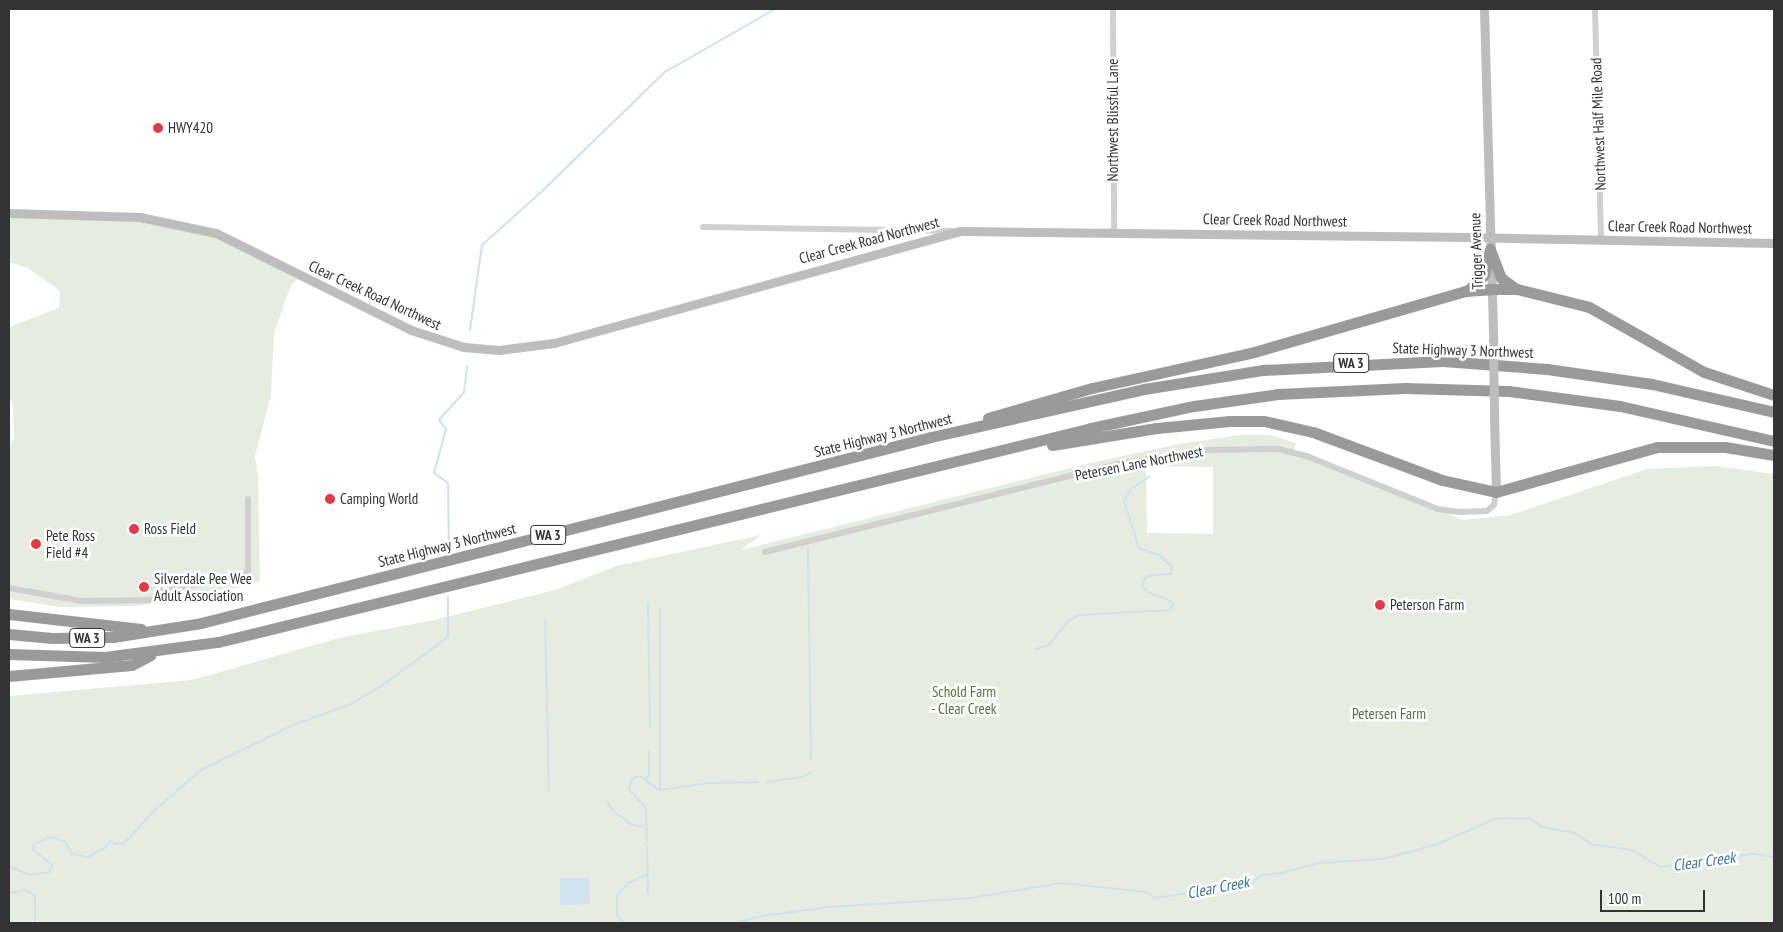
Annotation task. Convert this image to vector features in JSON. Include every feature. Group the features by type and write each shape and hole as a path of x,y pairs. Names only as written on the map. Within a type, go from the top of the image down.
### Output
{"highway":[{"path":"1490,249 1501,278 1518,289"},
{"path":"1466,292 1484,275 1490,249"},
{"path":"931,437 1038,403 1254,352 1466,292 1491,289 1518,289 1589,307 1704,372 1774,395"},
{"name":"State Highway 3 Northwest","path":"9,634 98,638 201,623 931,437 1195,379 1297,366 1406,361 1480,363 1581,372 1652,384 1774,412"},
{"name":"WA 3","path":"9,654 78,658 155,653 337,615 1142,416 1227,401 1316,391 1405,388 1509,391 1597,402 1774,441"},
{"path":"976,456 1157,428 1252,420 1304,429 1442,480 1496,492 1657,447 1725,447 1774,455"},
{"path":"12,614 164,629"},
{"path":"9,676 132,666 155,653"}],"main road":[{"name":"Trigger Avenue","path":"1484,9 1496,492"},
{"name":"Clear Creek Road Northwest","path":"9,213 140,217 216,233 411,330 464,347 499,350 554,343 960,231 1114,231 1602,238 1774,243"}],"street":[{"name":"Northwest Blissful Lane","path":"1113,9 1114,231"},
{"name":"Northwest Half Mile Road","path":"1595,9 1602,238"},
{"path":"703,226 960,231"},
{"name":"Petersen Lane Northwest","path":"765,552 1108,466 1209,450 1278,449 1309,457 1438,509 1487,511 1494,505 1496,492"},
{"path":"9,588 82,601 155,600 161,591 242,576 248,570 248,499"}],"green space":[{"path":"21,215 140,217 200,228 301,276 291,285 274,333 271,395 255,456 258,477 260,581 192,600 132,606 60,607 9,599 9,446 14,439 13,405 9,396 9,327 59,308 60,291 28,268 9,262 9,220"},
{"path":"1241,435 1270,435 1296,443 1294,451 1463,520 1511,515 1647,469 1716,466 1774,474 1774,923 9,923 9,696 192,680 339,638 434,620 558,589 616,566 761,535 741,550 1086,464 1179,444","holes":["1146,466 1213,467 1213,534 1147,533"]}],"water":[{"path":"560,878 589,878 590,904 560,905"}],"waterway":[{"path":"470,330 482,245 538,195 665,72 775,9"},
{"path":"449,552 448,483 434,473 446,429 439,420 464,392 467,366"},
{"path":"1036,649 1049,645 1068,621 1079,615 1170,610 1173,605 1171,601 1148,592 1142,586 1145,578 1153,575 1171,574 1172,567 1159,555 1139,548 1124,501 1130,490 1150,476"},
{"path":"808,548 811,759"},
{"path":"9,866 30,875 50,872 52,865 33,849 34,844 50,837 65,841 72,854 88,857 105,848 111,840 115,844 124,843 156,809 201,770 291,726 351,704 387,682 448,637 448,597"},
{"path":"648,603 650,728"},
{"path":"660,608 660,790"},
{"path":"545,621 549,792"},
{"path":"645,780 649,776 649,751"},
{"path":"767,782 803,777 811,772"},
{"path":"647,841 646,808 629,790 632,779 640,776 659,790 709,783 758,782"},
{"path":"607,801 613,811 631,824 647,828"},
{"name":"Clear Creek","path":"735,923 762,916 829,907 971,898 1062,883 1147,892 1155,898 1211,890 1237,880 1252,883 1262,875 1283,873 1318,863 1382,859 1435,845 1495,819 1510,818 1531,819 1543,827 1575,833 1591,844 1632,850 1660,867 1753,854 1774,857"},
{"path":"647,847 648,893"},
{"path":"623,923 617,915 617,895 628,883 648,874"},
{"name":"Clear Creek","path":"9,893 26,890 35,896 35,923"}],"place":[{"name":"HWY420","path":"158,128"},
{"name":"Camping World","path":"330,499"},
{"name":"Ross Field","path":"134,529"},
{"name":"Pete Ross Field #4","path":"36,544"},
{"name":"Silverdale Pee Wee Adult Association","path":"144,587"},
{"name":"Peterson Farm","path":"1380,605"}],"park label":[{"name":"Schold Farm - Clear Creek","path":"964,700"},
{"name":"Petersen Farm","path":"1389,714"}]}
